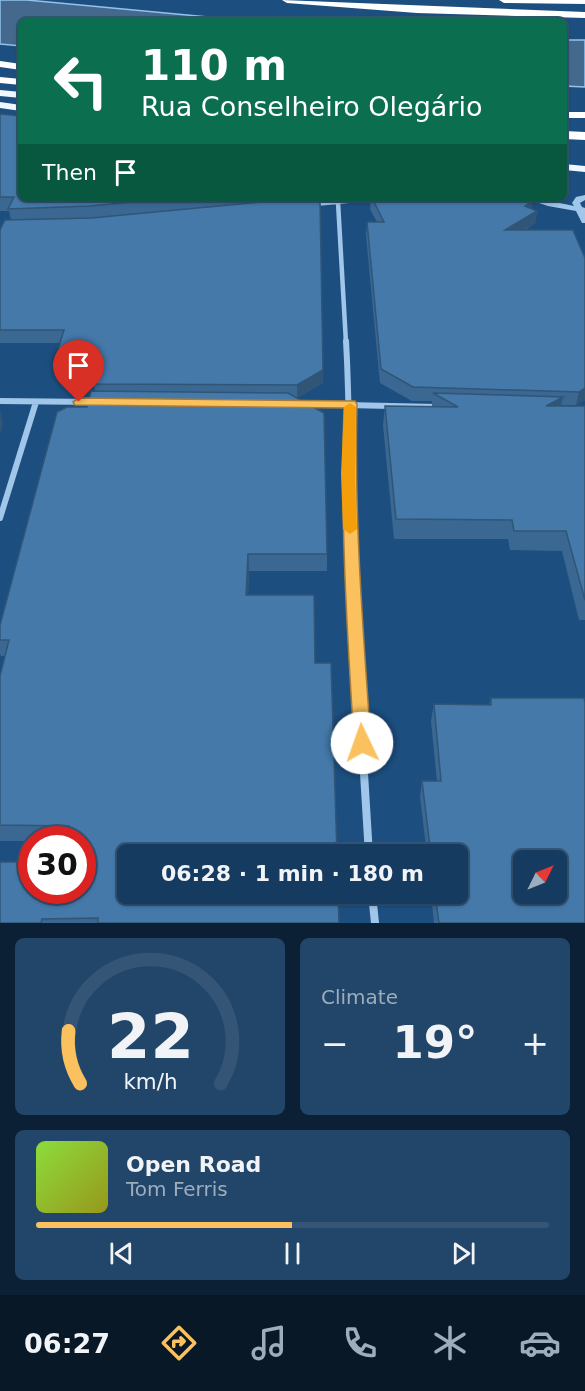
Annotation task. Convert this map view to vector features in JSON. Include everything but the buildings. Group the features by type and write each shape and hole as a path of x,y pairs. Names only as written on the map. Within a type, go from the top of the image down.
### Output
{"highway":[{"path":"287,0 499,13 585,15"},
{"path":"504,0 585,2"},
{"path":"360,6 404,3 585,7"},
{"path":"0,64 18,67"},
{"path":"0,80 18,82"},
{"path":"0,93 18,95"},
{"path":"0,105 18,108"},
{"path":"567,115 585,115"},
{"path":"567,127 585,127"},
{"path":"567,135 585,136"},
{"path":"567,145 585,146"},
{"path":"567,166 585,169"},
{"path":"567,175 585,174"}],"street":[{"path":"585,197 576,203 582,209 585,221"},
{"path":"305,205 348,201"},
{"path":"543,201 582,209"},
{"path":"338,202 350,404 348,474 351,563 368,844"},
{"path":"0,401 103,402"},
{"path":"0,518 36,402"},
{"path":"292,404 440,407"},
{"path":"373,904 375,923"}],"water":[{"path":"0,0 27,0 219,18 18,18 18,46 0,44"},
{"path":"567,40 585,40 585,87 567,86"}],"slow traffic":[{"path":"350,407 348,474 350,529"}],"route":[{"path":"79,402 350,404 348,474 351,563 362,743"}]}
